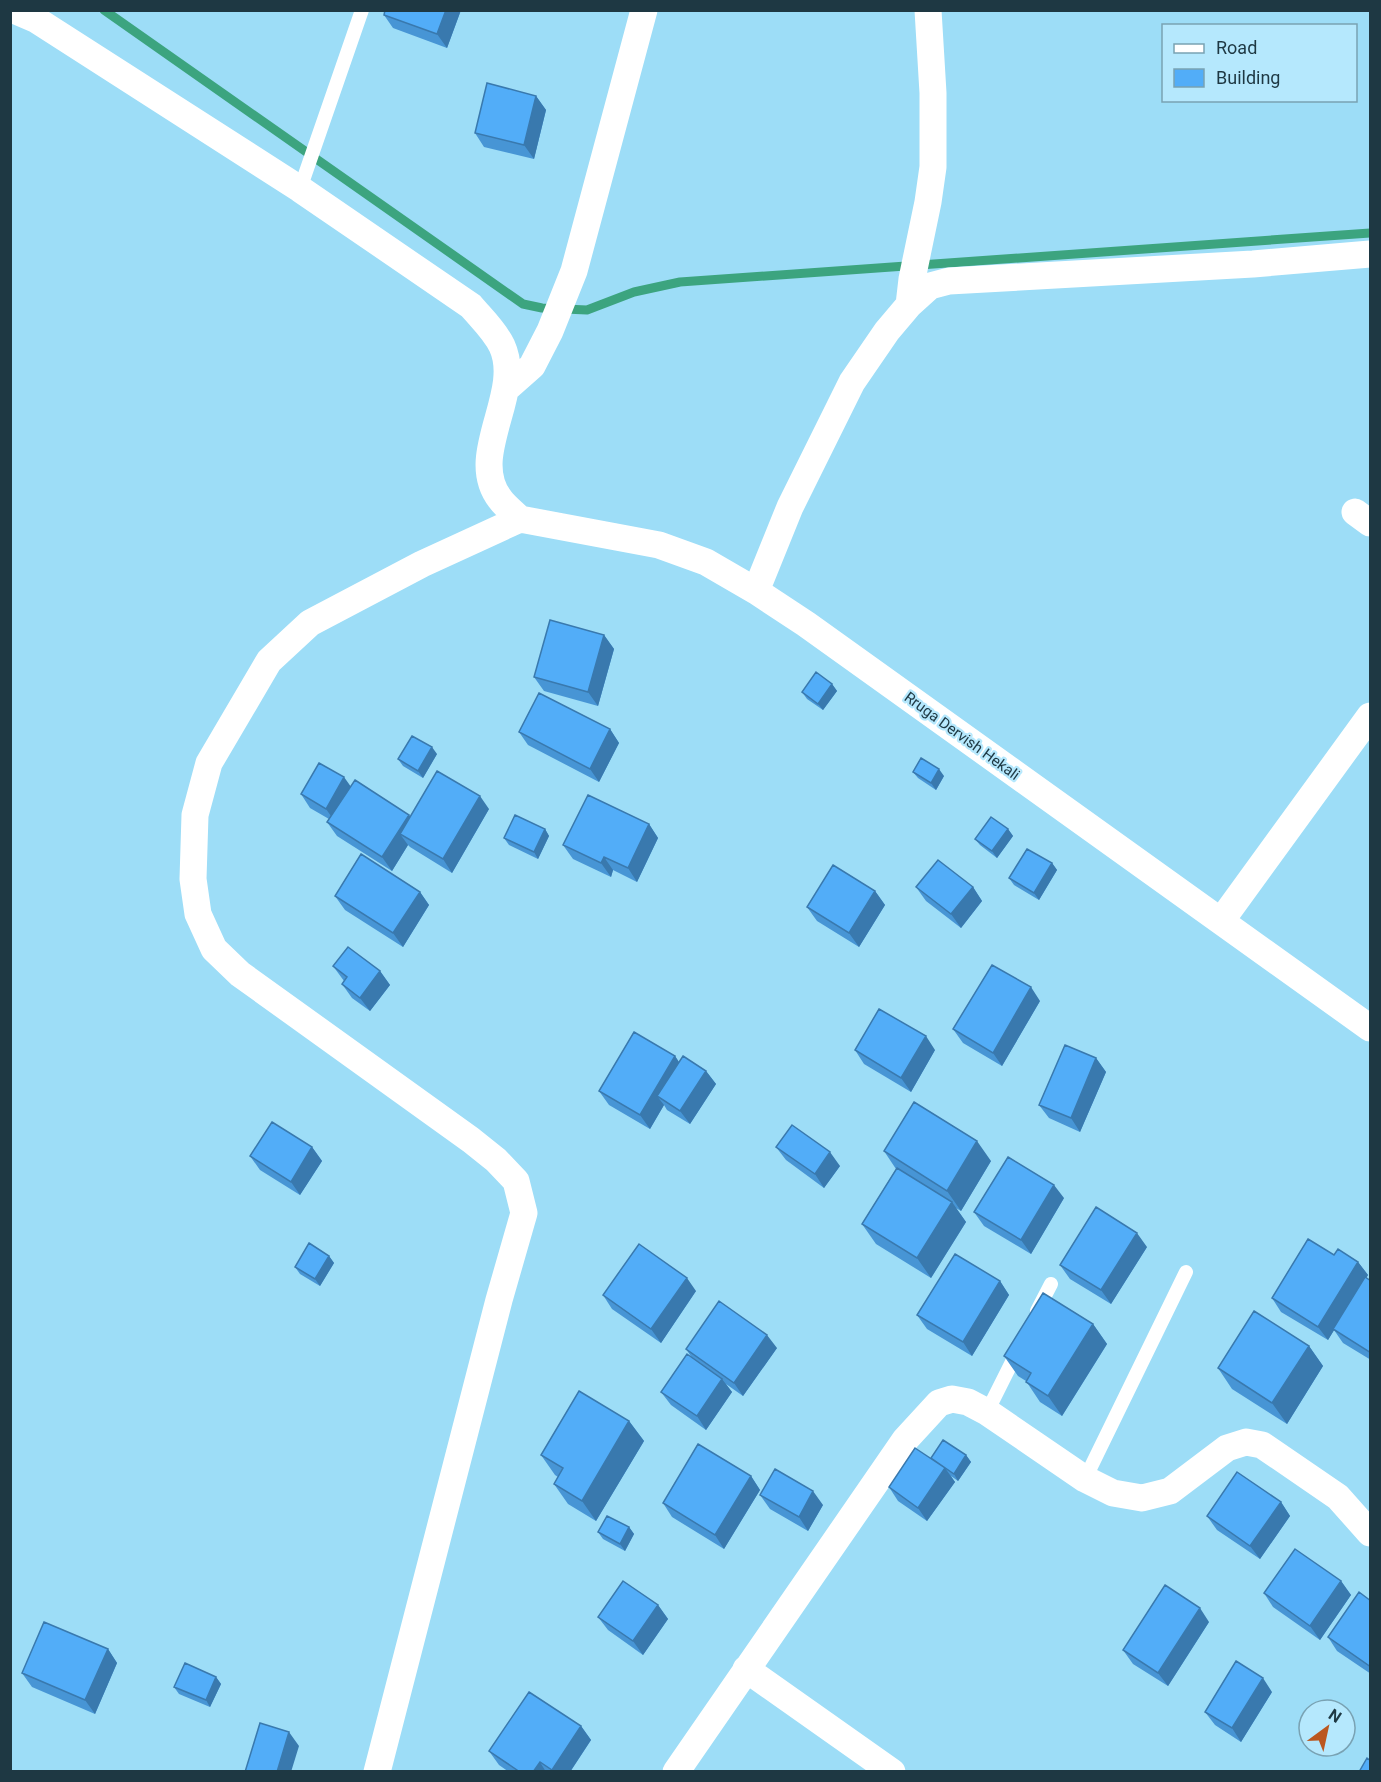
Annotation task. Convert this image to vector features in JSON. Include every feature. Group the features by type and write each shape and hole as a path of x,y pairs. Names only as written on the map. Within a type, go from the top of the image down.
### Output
{"street":[{"path":"14,10 34,19 300,189 471,306 490,327 503,347 507,366 506,389 490,450 489,475 499,498 520,519 422,564 310,623 269,661 209,763 195,815 193,879 198,914 214,949 240,974 496,1160 516,1181 524,1213 499,1300 377,1772"},
{"path":"506,389 532,366 550,331 574,271 644,10"},
{"path":"756,591 790,507 852,382 910,292 933,167 933,93 928,10"},
{"path":"910,292 949,281 1253,264 1371,254"},
{"name":"Rruga Dervish Hekali","path":"520,519 659,545 706,562 756,591 1371,1029"},
{"path":"1221,921 1371,716"},
{"path":"676,1772 905,1440 939,1403 952,1399 968,1402 987,1412 1085,1479 1113,1493 1142,1498 1170,1491 1227,1448 1246,1442 1262,1445 1338,1497 1371,1533"},
{"path":"746,1669 892,1772"}],"lane":[{"path":"300,189 362,10"},
{"path":"1085,1479 1186,1272"},
{"path":"987,1412 1051,1284"}],"building":[{"path":"385,10 446,10 437,34 384,15"},
{"path":"487,83 536,96 524,145 475,133"},
{"path":"550,620 604,635 588,692 534,677"},
{"path":"816,672 832,684 818,704 802,692"},
{"path":"539,693 610,729 590,769 519,732"},
{"path":"412,736 432,747 418,771 398,759"},
{"path":"921,758 939,769 931,783 913,772"},
{"path":"319,763 344,777 326,809 301,794"},
{"path":"437,771 480,796 443,859 400,834"},
{"path":"355,780 409,815 382,857 327,822"},
{"path":"588,795 649,824 628,868 604,857 601,863 563,845"},
{"path":"515,815 545,829 534,852 504,838"},
{"path":"991,817 1008,829 992,851 975,839"},
{"path":"1027,849 1052,863 1034,893 1009,878"},
{"path":"361,854 420,892 393,933 335,896"},
{"path":"938,860 973,887 951,914 916,887"},
{"path":"833,865 875,891 849,933 807,907"},
{"path":"348,947 380,971 360,998 342,984 347,977 333,966"},
{"path":"992,965 1031,987 993,1053 953,1029"},
{"path":"879,1009 926,1036 901,1078 855,1050"},
{"path":"634,1032 675,1056 640,1115 599,1091"},
{"path":"1065,1045 1096,1058 1071,1118 1039,1105"},
{"path":"683,1056 706,1071 680,1111 657,1096"},
{"path":"914,1102 977,1141 947,1191 884,1151"},
{"path":"272,1122 312,1147 291,1182 250,1156"},
{"path":"792,1125 830,1152 815,1174 776,1147"},
{"path":"1008,1157 1054,1185 1021,1240 974,1212"},
{"path":"897,1168 952,1202 917,1258 862,1224"},
{"path":"1096,1207 1137,1233 1101,1290 1060,1265"},
{"path":"1308,1239 1334,1255 1338,1249 1358,1262 1318,1327 1272,1298"},
{"path":"309,1243 329,1256 315,1279 295,1267"},
{"path":"639,1244 687,1278 651,1329 603,1295"},
{"path":"955,1254 1000,1281 963,1342 917,1315"},
{"path":"1365,1277 1371,1281 1371,1353 1333,1329"},
{"path":"1043,1293 1093,1324 1048,1396 1026,1382 1031,1373 1004,1356"},
{"path":"719,1301 767,1335 734,1383 686,1349"},
{"path":"1254,1311 1309,1346 1272,1403 1218,1368"},
{"path":"687,1354 722,1379 697,1416 661,1392"},
{"path":"579,1391 629,1421 582,1501 554,1484 563,1468 541,1455"},
{"path":"943,1440 966,1455 954,1474 931,1458"},
{"path":"698,1444 751,1476 715,1535 663,1503"},
{"path":"915,1448 945,1468 918,1508 889,1487"},
{"path":"775,1469 813,1491 799,1517 760,1495"},
{"path":"1237,1472 1281,1502 1250,1546 1207,1516"},
{"path":"607,1516 629,1527 620,1544 598,1532"},
{"path":"1295,1549 1341,1581 1310,1626 1264,1593"},
{"path":"623,1581 658,1605 633,1641 598,1617"},
{"path":"1165,1585 1200,1608 1158,1673 1123,1650"},
{"path":"1359,1592 1371,1601 1371,1667 1328,1637"},
{"path":"44,1622 108,1649 85,1700 22,1673"},
{"path":"1236,1661 1263,1678 1232,1728 1205,1712"},
{"path":"185,1663 216,1677 206,1700 174,1687"},
{"path":"529,1692 581,1726 552,1770 540,1762 533,1772 520,1772 489,1751"},
{"path":"260,1723 289,1732 277,1772 245,1772"},
{"path":"1367,1758 1371,1761 1371,1772 1359,1772"}],"waterway":[{"path":"104,10 523,304 542,308 587,310 634,292 680,282 1370,233"}]}
